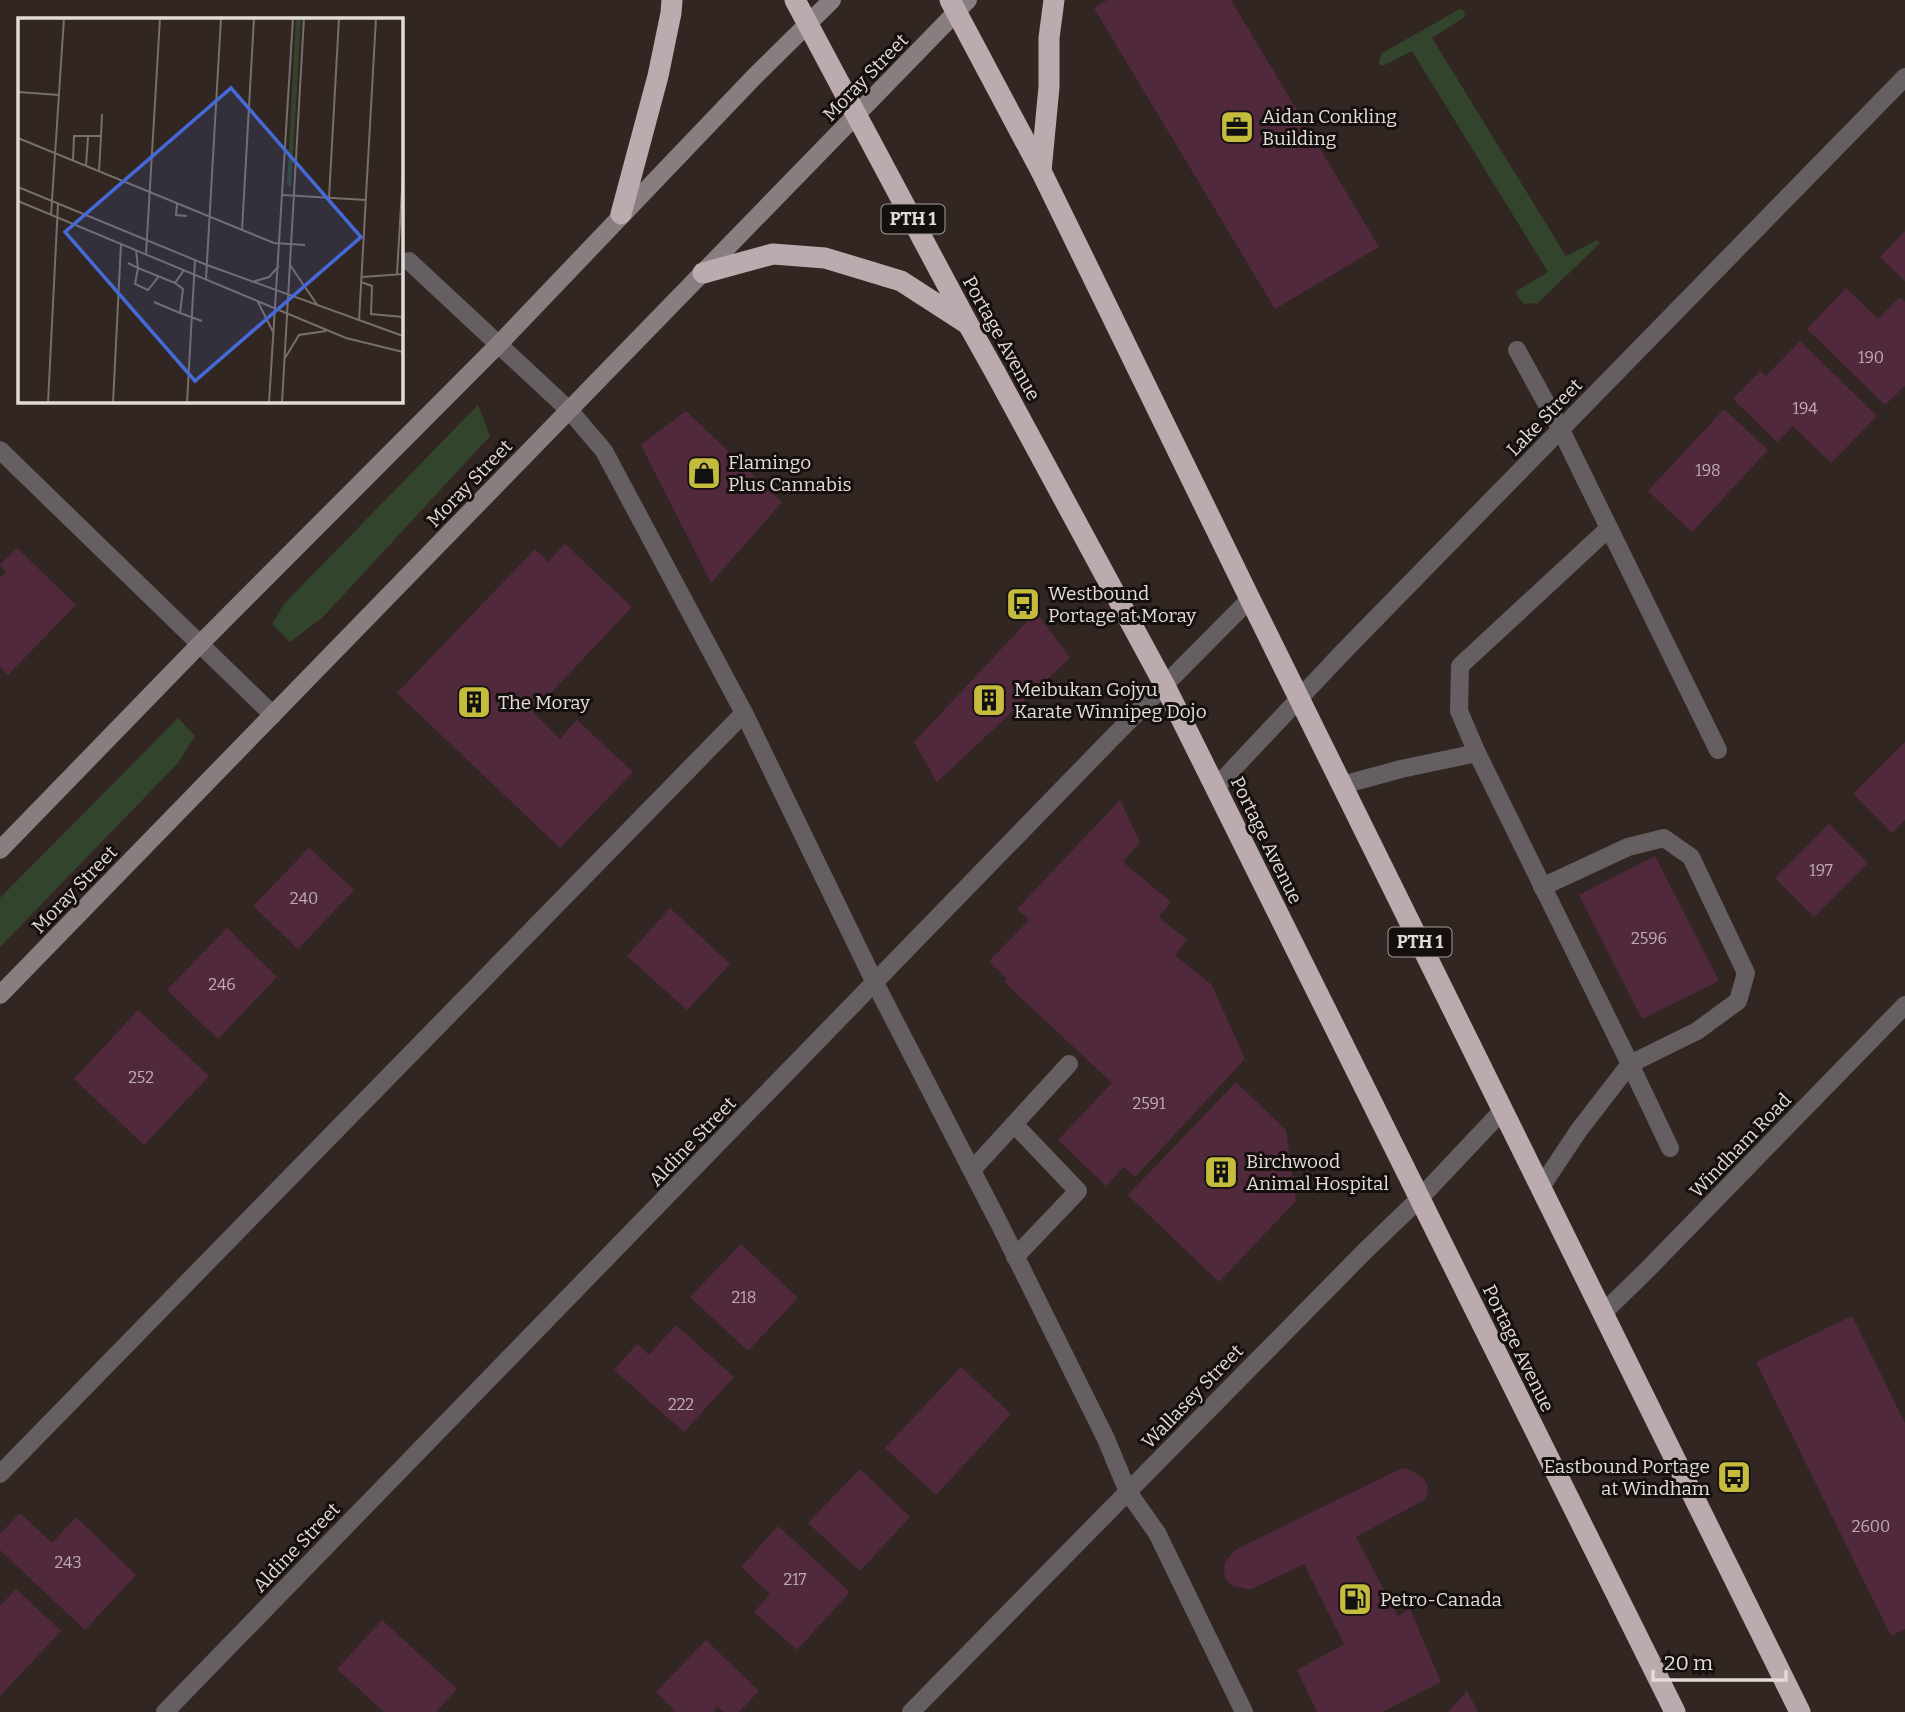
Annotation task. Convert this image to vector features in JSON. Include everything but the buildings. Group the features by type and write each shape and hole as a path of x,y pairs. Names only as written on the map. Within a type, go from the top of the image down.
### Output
{"highway":[{"path":"621,214 658,76 672,0"},
{"name":"Portage Avenue","path":"796,0 1165,686 1675,1712"},
{"path":"1041,171 1049,87 1049,38 1054,0"},
{"name":"PTH 1","path":"958,5 1800,1712"},
{"path":"703,273 773,254 825,258 901,281 968,324"}],"main road":[{"path":"0,850 200,644 499,344 621,214 832,0"},
{"name":"Moray Street","path":"0,995 857,116 958,5"}],"street":[{"name":"Lake Street","path":"1215,788 1299,698 1905,77"},
{"path":"409,261 570,411 604,451 744,713 875,983 1106,1439 1128,1492 1157,1533 1244,1712"},
{"path":"1517,350 1561,430 1718,750"},
{"path":"0,450 273,715"},
{"path":"1609,527 1461,666 1459,711 1670,1148"},
{"name":"Aldine Street","path":"164,1712 1250,599"},
{"path":"0,1474 744,713"},
{"path":"1342,785 1477,753"},
{"path":"1541,1187 1579,1130 1630,1064 1697,1031 1738,1001 1746,973 1692,857 1664,838 1628,847 1542,887"},
{"name":"Windham Road","path":"1603,1313 1905,1005"},
{"path":"972,1171 1069,1064"},
{"name":"Wallasey Street","path":"911,1712 1420,1198 1503,1110"},
{"path":"1014,1124 1078,1191 1015,1257"}],"green space":[{"path":"1460,9 1464,11 1463,18 1432,38 1566,256 1597,240 1600,243 1538,303 1524,304 1515,292 1548,272 1412,51 1380,65 1382,53"},
{"path":"478,405 490,436 323,617 290,642 272,624 284,604"},
{"path":"178,718 195,736 178,763 0,947 0,898"}],"place":[{"name":"Aidan Conkling Building","path":"1237,127"},
{"name":"Flamingo Plus Cannabis","path":"704,473"},
{"name":"Westbound Portage at Moray","path":"1023,604"},
{"name":"Meibukan Gojyu Karate Winnipeg Dojo","path":"989,700"},
{"name":"The Moray","path":"474,702"},
{"name":"Birchwood Animal Hospital","path":"1221,1172"},
{"name":"Eastbound Portage at Windham","path":"1734,1477"},
{"name":"Petro-Canada","path":"1355,1599"}]}
